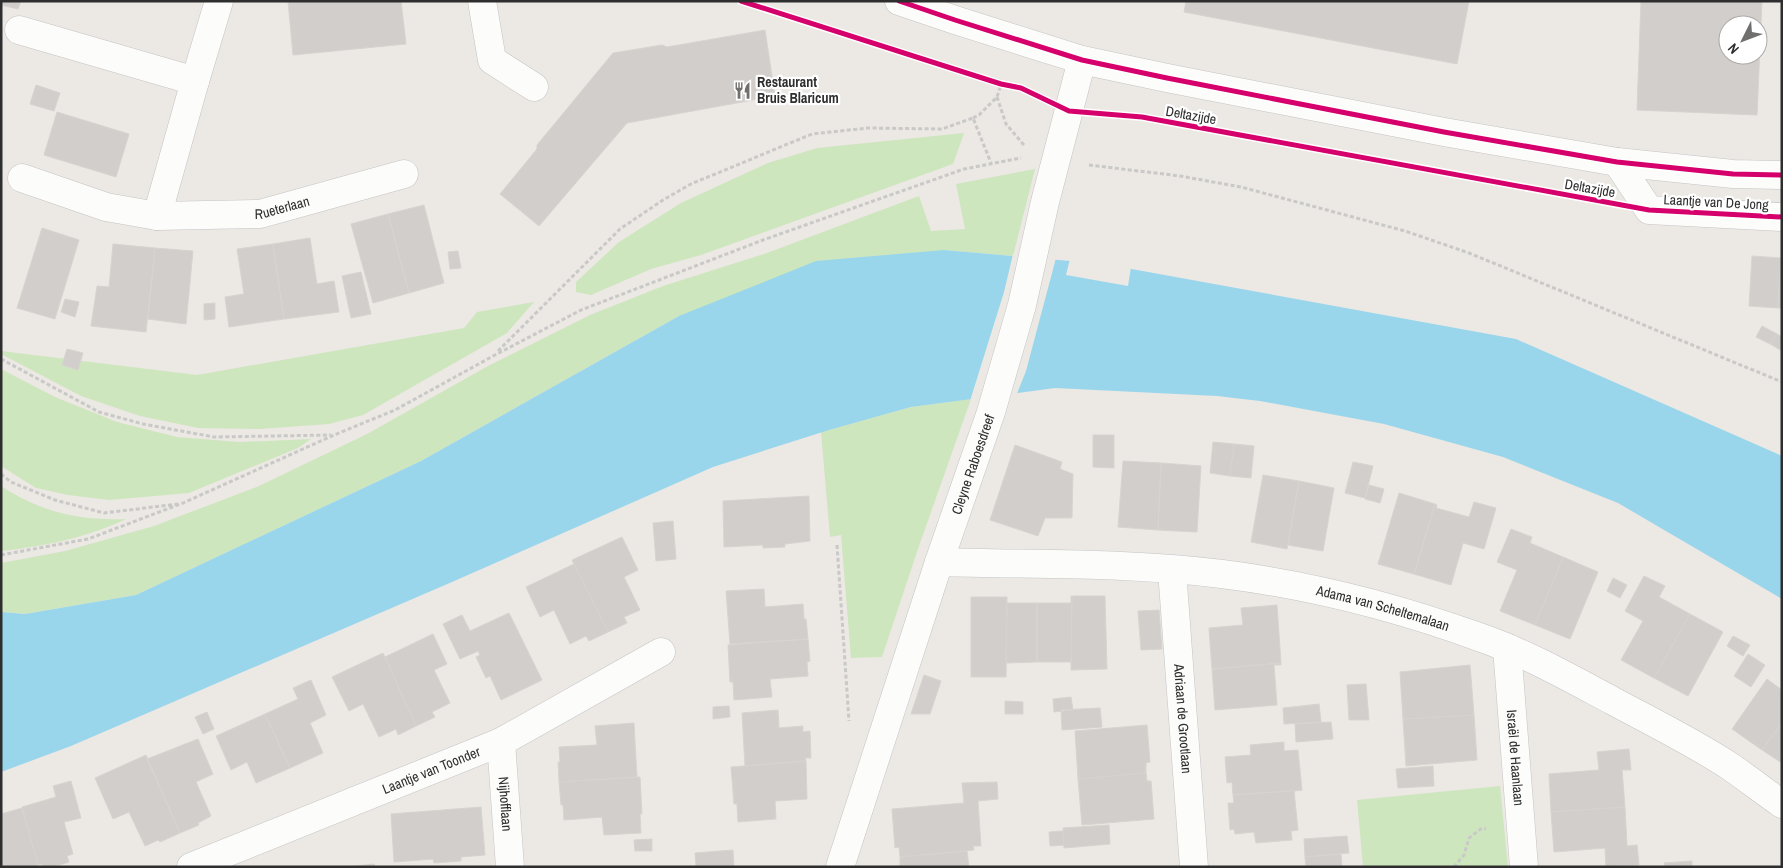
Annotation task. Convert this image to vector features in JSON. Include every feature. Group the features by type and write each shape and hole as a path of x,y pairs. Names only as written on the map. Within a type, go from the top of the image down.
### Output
{"street":[{"path":"157,216 219,1"},
{"path":"482,1 492,60 534,87"},
{"path":"899,1 1082,60 1167,78 1444,132 1617,162 1733,174 1782,175"},
{"path":"19,30 195,81"},
{"name":"Cleyne Raboesdreef","path":"842,865 939,562 991,412 1022,305 1045,202 1046,159 1082,60"},
{"name":"Laantje van De Jong","path":"1617,162 1649,210 1782,217"},
{"name":"Rueterlaan","path":"22,178 106,207 157,216 260,214 404,174"},
{"name":"Adama van Scheltemalaan","path":"939,562 1135,567 1172,570 1229,575 1344,595 1481,637 1570,677 1730,767 1782,804"},
{"name":"Adriaan de Grootlaan","path":"1172,570 1194,867"},
{"name":"Israël de Haanlaan","path":"1507,648 1524,867"},
{"name":"Laantje van Toonder","path":"191,867 501,742 661,652"},
{"name":"Nijhofflaan","path":"501,742 510,867"}],"path":[{"path":"992,81 1008,86"},
{"path":"494,355 620,229 691,184 812,134 868,128 942,129 979,115 997,98 1001,84"},
{"path":"997,98 1006,124 1046,159"},
{"path":"973,118 991,163"},
{"path":"1,555 88,538 183,503 334,435 395,410 494,355 581,310 764,240 964,169 1014,158 1046,159 1180,176 1241,187 1405,231 1477,256 1782,382"},
{"path":"1,359 98,412 143,424 214,436 334,435"},
{"path":"1,474 11,482 55,500 104,513 183,503"},
{"path":"836,545 851,741 881,740"},
{"path":"1454,867 1464,855 1469,838 1482,828 1494,831 1521,829"}],"green space":[{"path":"964,133 953,164 701,255 651,269 591,295 576,292 576,282 619,242 681,203 768,163 817,148"},
{"path":"1035,169 1013,256 944,250 679,316 421,461 136,595 25,614 1,612 1,563 65,551 154,526 259,486 367,434 488,366 590,315 663,286 767,253 919,196 931,231 965,229 956,184"},
{"path":"534,302 507,333 363,415 329,424 260,429 198,428 140,416 81,396 1,354 1,351 197,375 464,328 477,312"},
{"path":"1,369 55,397 117,422 177,437 239,442 311,439 298,448 189,493 109,500 68,495 36,488 1,466"},
{"path":"971,399 882,657 851,658 841,535 830,537 821,432 911,407"},
{"path":"1,486 31,502 61,513 92,518 126,519 81,536 33,547 1,551"},
{"path":"1500,786 1508,867 1363,867 1357,800"}],"water":[{"path":"944,250 1104,264 1516,339 1782,456 1782,599 1618,503 1503,457 1384,424 1260,401 1217,396 1055,388 911,407 829,430 713,467 71,746 1,772 1,612 25,614 136,595 421,461 679,316 816,261"}],"pier":[{"path":"1013,254 1056,258 1026,371 1016,396 970,401 1004,292"},
{"path":"1070,259 1131,267 1128,286 1066,275"}],"building":[{"path":"1,1 21,1 18,9 1,5"},
{"path":"288,1 401,1 406,44 293,55"},
{"path":"1186,1 1469,1 1457,64 1184,12"},
{"path":"1641,1 1762,1 1761,15 1718,15 1718,65 1759,65 1757,115 1637,110"},
{"path":"765,30 775,96 627,123 539,226 500,194 537,149 537,145 613,53 662,45 667,47"},
{"path":"36,85 60,93 54,111 30,104"},
{"path":"57,112 129,134 116,177 44,155"},
{"path":"424,205 444,283 409,293 388,214"},
{"path":"388,214 409,293 373,303 351,224"},
{"path":"42,228 79,240 55,319 17,308"},
{"path":"310,238 317,284 334,281 339,312 284,319 273,244"},
{"path":"113,244 155,248 146,332 91,326 97,286 109,287"},
{"path":"273,244 284,319 229,327 225,297 244,294 237,249"},
{"path":"155,248 193,251 186,324 148,319"},
{"path":"458,251 461,268 450,269 448,252"},
{"path":"1752,256 1781,258 1778,308 1749,306"},
{"path":"1781,258 1782,308 1778,308"},
{"path":"361,272 371,314 351,318 342,276"},
{"path":"65,299 79,302 75,317 61,312"},
{"path":"215,303 215,319 204,320 204,304"},
{"path":"1762,326 1777,334 1770,344 1756,337"},
{"path":"1777,334 1782,337 1782,351 1770,344"},
{"path":"67,349 83,353 78,370 62,365"},
{"path":"1093,435 1114,435 1114,468 1093,467"},
{"path":"1213,442 1234,444 1230,476 1210,473"},
{"path":"1234,444 1254,446 1251,478 1230,476"},
{"path":"1015,445 1062,462 1060,469 1073,474 1072,518 1045,518 1038,536 990,520"},
{"path":"1123,461 1161,463 1158,530 1118,527"},
{"path":"1353,462 1373,466 1365,498 1345,493"},
{"path":"1161,463 1201,466 1197,532 1158,530"},
{"path":"1263,475 1299,481 1287,549 1251,542"},
{"path":"1299,481 1334,488 1323,551 1288,545"},
{"path":"1369,485 1384,489 1380,503 1365,499"},
{"path":"1399,493 1435,504 1414,574 1378,564"},
{"path":"809,496 810,541 785,544 785,547 763,548 763,545 724,547 723,501"},
{"path":"1474,502 1496,508 1484,549 1463,543 1451,585 1414,574 1435,504 1437,505 1436,508 1469,517"},
{"path":"673,521 676,559 656,561 653,523"},
{"path":"1511,529 1532,537 1530,543 1563,557 1535,625 1500,611 1517,570 1497,562"},
{"path":"622,537 638,570 624,577 640,610 624,617 627,623 608,632 572,560"},
{"path":"1563,557 1598,572 1570,639 1535,625"},
{"path":"574,564 608,632 589,641 586,636 570,644 554,610 540,617 526,587"},
{"path":"1644,576 1665,586 1659,597 1690,614 1654,678 1621,660 1643,621 1625,611"},
{"path":"1613,578 1627,585 1620,598 1607,591"},
{"path":"764,589 765,607 803,604 808,639 730,644 726,591"},
{"path":"1072,596 1071,662 1037,662 1037,603 1071,603"},
{"path":"1072,596 1105,596 1107,669 1071,670"},
{"path":"971,597 1007,597 1006,677 971,677"},
{"path":"1007,603 1037,603 1037,662 1006,663"},
{"path":"1277,605 1281,663 1212,669 1209,628 1243,625 1241,608"},
{"path":"1159,610 1162,649 1141,650 1138,611"},
{"path":"509,613 542,680 501,700 490,676 486,678 476,657 480,655 478,651 460,659 443,624 462,615 470,631"},
{"path":"1690,614 1723,632 1688,696 1654,678"},
{"path":"433,634 447,664 434,670 450,703 432,712 435,717 416,726 385,657"},
{"path":"1733,636 1750,645 1743,656 1727,646"},
{"path":"808,639 810,661 807,662 808,676 770,679 772,697 734,700 733,682 730,682 728,645"},
{"path":"383,653 416,726 398,735 396,729 379,737 363,704 349,711 332,677"},
{"path":"1748,654 1765,665 1751,687 1734,676"},
{"path":"1281,663 1281,665 1274,665 1277,705 1215,710 1212,669"},
{"path":"1470,665 1474,715 1403,719 1400,672"},
{"path":"924,675 941,681 930,714 911,714"},
{"path":"1767,679 1782,690 1782,723 1762,750 1732,729"},
{"path":"311,680 326,715 310,723 323,753 290,768 265,714 298,699 293,688"},
{"path":"1366,684 1369,720 1349,720 1347,685"},
{"path":"1071,697 1073,710 1054,712 1053,699"},
{"path":"1005,701 1023,702 1023,714 1005,714"},
{"path":"1319,704 1321,722 1284,724 1283,708"},
{"path":"729,706 730,717 713,719 713,707"},
{"path":"1100,708 1102,727 1062,730 1061,710"},
{"path":"778,710 779,728 803,726 803,732 810,731 811,758 805,758 806,761 745,766 742,713"},
{"path":"207,712 214,729 203,734 195,717"},
{"path":"265,714 290,768 256,783 247,762 231,770 216,736"},
{"path":"1474,715 1477,760 1406,766 1403,719"},
{"path":"1331,722 1333,739 1296,742 1295,724"},
{"path":"634,723 637,777 559,782 559,747 597,745 595,726"},
{"path":"1782,723 1782,763 1762,750"},
{"path":"1147,725 1150,762 1146,763 1146,773 1078,779 1075,731"},
{"path":"198,739 213,774 196,782 211,816 198,823 199,825 180,833 147,759"},
{"path":"1284,742 1284,751 1298,750 1302,790 1233,795 1232,782 1227,783 1225,757 1251,755 1250,745"},
{"path":"1629,749 1631,770 1622,770 1625,807 1551,812 1549,774 1599,770 1597,752"},
{"path":"146,755 180,833 145,846 129,812 113,819 95,778"},
{"path":"806,761 807,799 775,801 776,819 738,822 737,804 734,804 731,767"},
{"path":"1433,766 1434,786 1398,788 1396,769"},
{"path":"1146,773 1147,781 1151,781 1154,819 1082,825 1078,779"},
{"path":"640,777 641,833 604,835 602,817 564,820 559,782"},
{"path":"71,781 81,818 64,822 73,854 67,856 69,862 53,867 43,867 42,864 38,865 22,807 56,797 53,786"},
{"path":"997,782 998,799 978,801 981,846 973,846 974,850 900,857 899,847 895,848 892,809 964,803 962,783"},
{"path":"1302,790 1294,791 1298,830 1291,831 1292,840 1256,843 1254,832 1235,834 1234,829 1230,830 1228,803 1234,803 1233,795"},
{"path":"481,807 485,855 461,857 461,861 434,863 433,859 394,862 391,814"},
{"path":"1625,807 1627,846 1637,845 1639,865 1606,867 1605,848 1554,852 1551,812"},
{"path":"22,808 38,865 31,867 1,867 1,814"},
{"path":"1109,825 1110,844 1064,848 1063,828"},
{"path":"1063,831 1064,845 1050,846 1049,832"},
{"path":"1347,836 1349,853 1305,857 1304,839"},
{"path":"652,839 652,851 635,851 634,840"},
{"path":"733,850 734,867 696,867 695,853"},
{"path":"967,851 969,867 897,867 900,865 900,857"},
{"path":"1341,854 1342,867 1306,867 1305,857"},
{"path":"1692,861 1692,867 1665,867 1664,863"},
{"path":"374,864 375,867 347,867"}],"cycle path":[{"name":"Deltazijde","path":"741,1 1001,84 1021,88 1069,111 1142,117 1649,210 1782,217"},
{"path":"899,1 1082,60 1167,78 1444,132 1617,162 1733,174 1782,175"}],"place":[{"name":"Restaurant Bruis Blaricum","path":"743,90"}]}
